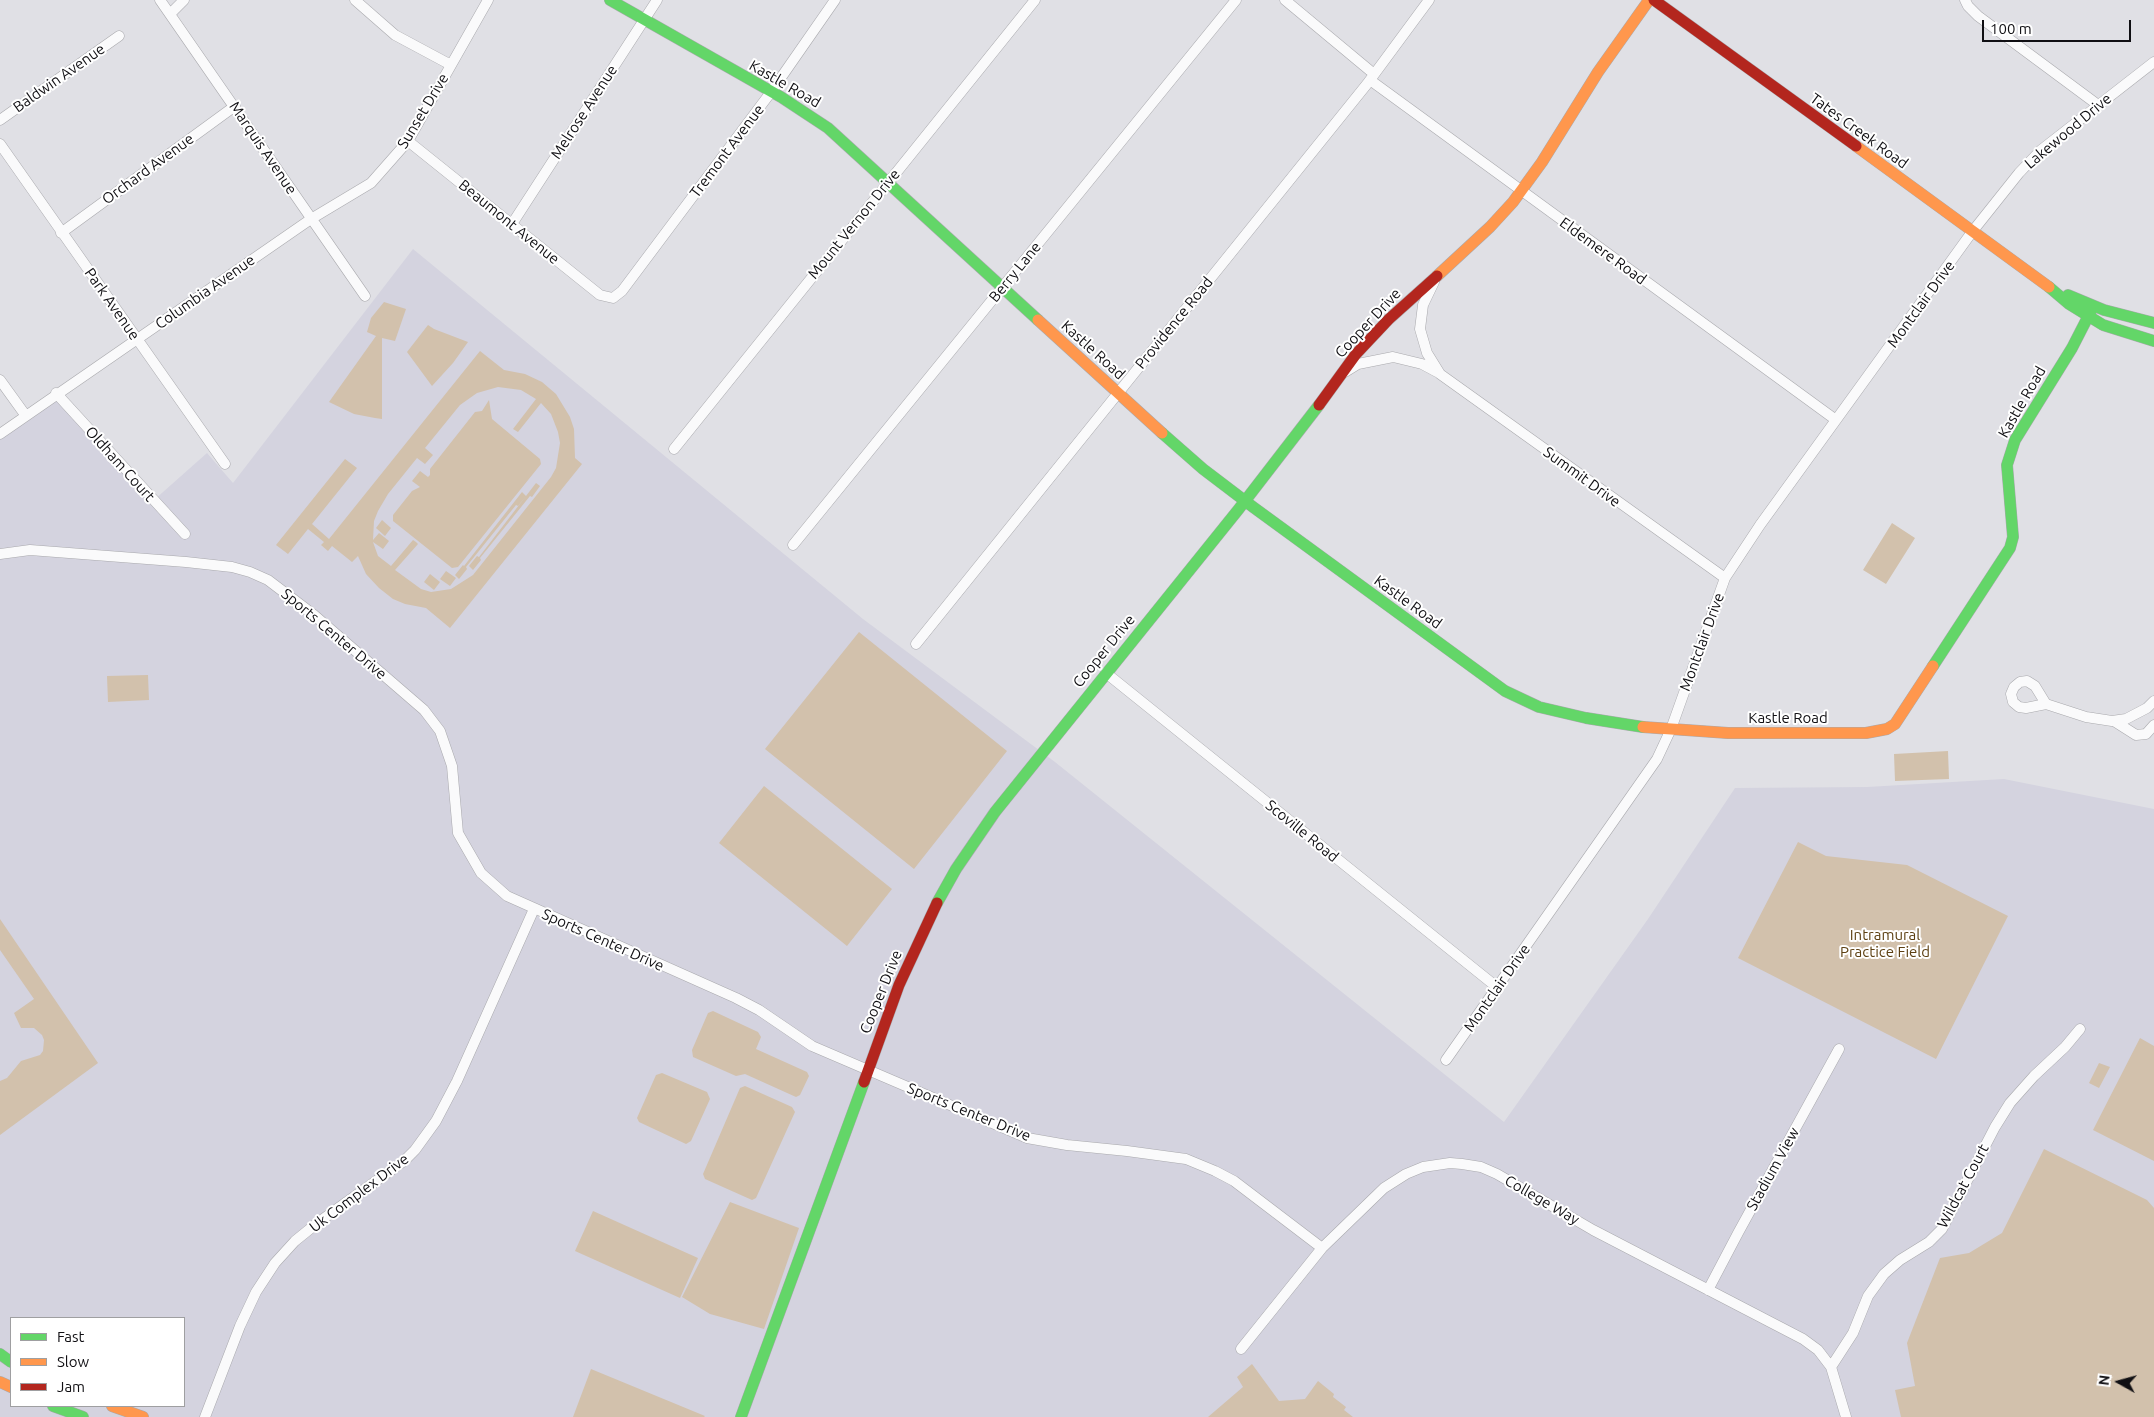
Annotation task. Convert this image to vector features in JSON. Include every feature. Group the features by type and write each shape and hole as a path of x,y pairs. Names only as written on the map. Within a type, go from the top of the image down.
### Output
{"main road":[{"name":"Kastle Road","path":"610,0 771,92 828,128 1203,469 1244,501 1513,696 1539,707 1578,716 1671,729 1728,733 1866,733 1887,729 1895,724 2010,548 2013,537 2007,465 2015,440 2072,348 2094,306"},
{"name":"Cooper Drive","path":"741,1417 899,985 931,914 952,876 995,812 1296,436 1340,375 1374,334 1490,228 1522,191 1590,84 1649,0"},
{"name":"Tates Creek Road","path":"1654,0 2088,317 2103,325 2154,341"},
{"name":"Tates Creek Road","path":"2048,286 2094,306 2154,323"},
{"path":"56,1407 83,1417"},
{"path":"115,1407 143,1417"}],"street":[{"name":"Marquis Avenue","path":"160,0 365,296"},
{"path":"170,14 184,0"},
{"path":"355,0 395,35 451,65"},
{"name":"Sunset Drive","path":"311,219 370,183 408,141 488,0"},
{"name":"Melrose Avenue","path":"512,224 657,0"},
{"name":"Tremont Avenue","path":"613,298 622,291 771,92 835,0"},
{"name":"Mount Vernon Drive","path":"674,449 1035,0"},
{"name":"Berry Lane","path":"793,545 1236,0"},
{"name":"Eldemere Road","path":"1285,0 1372,77 1522,191 1836,420"},
{"name":"Providence Road","path":"916,644 1372,77 1429,0"},
{"path":"1965,0 1978,16 2098,105"},
{"name":"Baldwin Avenue","path":"0,120 119,36"},
{"name":"Lakewood Drive","path":"1972,232 2031,160 2154,62"},
{"name":"Orchard Avenue","path":"61,233 235,106"},
{"name":"Beaumont Avenue","path":"408,141 600,296 613,298"},
{"name":"Park Avenue","path":"0,144 225,464"},
{"name":"Columbia Avenue","path":"0,434 56,393 311,219"},
{"name":"Montclair Drive","path":"1446,1060 1657,759 1671,729 1725,578 1760,525 1972,232"},
{"name":"Summit Drive","path":"1436,277 1423,305 1420,329 1427,353 1440,374"},
{"name":"Summit Drive","path":"1340,375 1358,364 1393,357 1422,364 1440,374 1725,578"},
{"path":"0,380 26,416"},
{"name":"Oldham Court","path":"56,393 185,534"},
{"name":"Sports Center Drive","path":"0,554 30,550 193,563 232,567 268,580 314,615 424,710 440,731 452,766 458,833 466,850 481,873 507,896 736,998 760,1010 812,1046 1027,1138 1067,1145 1186,1159 1234,1181 1322,1248"},
{"name":"Scoville Road","path":"1106,674 1498,988"},
{"path":"2046,704 2086,717 2114,721 2126,719 2146,708 2154,701"},
{"path":"2114,721 2136,736 2146,734 2154,725"},
{"name":"Uk Complex Drive","path":"205,1417 240,1326 256,1292 275,1264 295,1241 316,1224 404,1161 415,1150 436,1121 458,1081 534,909"},
{"name":"Wildcat Court","path":"1831,1367 1853,1333 1868,1296 1884,1274 1900,1260 1930,1242 1942,1230 2010,1103 2034,1076 2065,1047 2080,1028"},
{"name":"Stadium View","path":"1708,1290 1839,1049"},
{"name":"College Way","path":"1241,1349 1322,1248 1384,1188 1399,1178 1433,1164 1462,1164 1480,1167 1497,1174 1593,1230 1803,1339 1818,1350 1831,1367 1846,1417"}],"shaded area":[{"path":"413,249 863,619 1055,762 1504,1122 1648,919 1735,788 1867,787 2004,779 2154,809 2154,1417 0,1417 0,434 56,393 154,500 207,453 233,483"}],"green space":[{"path":"384,302 406,309 395,341 382,338 382,419 354,414 329,402 376,336 367,332 371,318"},
{"path":"428,325 468,342 453,363 432,386 407,352"},
{"path":"480,351 504,370 525,374 542,382 556,394 570,417 574,429 575,458 582,464 450,628 426,608 405,604 393,599 366,574 358,556 352,562 332,546 328,551 321,545 324,542 308,529 288,554 276,545 345,459 357,468 312,524 329,539","holes":["498,387 521,390 536,399 513,429 518,432 541,403 551,414 558,432 560,443 556,468 551,477 473,575 451,589 431,592 421,589 395,570 418,544 416,542 413,540 391,566 378,556 373,542 383,549 389,541 379,533 373,540 374,521 378,511 388,494 417,458 425,464 433,455 425,448 460,405 477,393"]},
{"path":"489,400 492,419 540,459 541,464 458,567 452,568 393,521 393,515 412,491 420,487 412,481 420,471 428,477 430,475 430,469 475,412 482,411"},
{"path":"536,483 540,486 480,558 481,560 473,570 469,566 477,556 479,557"},
{"path":"522,492 526,496 518,506 516,505 466,567 467,569 459,579 455,575"},
{"path":"382,520 391,528 385,536 376,528"},
{"path":"1892,523 1915,538 1886,584 1863,570"},
{"path":"446,571 456,578 450,586 440,579"},
{"path":"430,574 440,582 434,590 424,582"},
{"path":"859,632 1007,751 914,869 765,749"},
{"path":"148,675 149,700 108,702 107,676"},
{"path":"1948,751 1949,779 1895,781 1894,754"},
{"path":"764,786 892,889 847,946 719,843"},
{"name":"Intramural Practice Field","path":"1798,842 1826,856 1907,865 2008,916 1936,1059 1738,958"},
{"path":"0,919 98,1063 0,1135 0,1081 7,1078 21,1061 40,1055 43,1051 44,1040 42,1035 34,1028 21,1028 14,1013 34,999 0,950"},
{"path":"713,1011 758,1032 761,1037 756,1049 807,1072 809,1076 800,1095 796,1097 745,1074 736,1076 693,1057 692,1050 708,1013"},
{"path":"2140,1038 2154,1046 2154,1161 2093,1130"},
{"path":"2099,1063 2110,1067 2099,1088 2089,1083"},
{"path":"662,1073 707,1092 710,1099 691,1141 686,1144 639,1122 637,1118 656,1075"},
{"path":"745,1086 792,1107 795,1112 756,1198 752,1200 705,1179 703,1174 740,1088"},
{"path":"2044,1149 2147,1200 2154,1208 2154,1417 1901,1417 1895,1390 1915,1386 1907,1343 1940,1258 1969,1253 2002,1233"},
{"path":"730,1202 799,1228 764,1329 710,1314 682,1297"},
{"path":"593,1211 698,1258 680,1298 575,1251"},
{"path":"1252,1364 1279,1401 1305,1399 1318,1381 1334,1394 1333,1397 1346,1407 1344,1410 1353,1417 1208,1417 1243,1387 1237,1377"},
{"path":"591,1369 705,1416 573,1417"}],"traffic: fast":[{"path":"610,0 781,97 828,128 1038,320"},
{"path":"2049,287 2069,304 2103,325 2154,341"},
{"path":"2068,295 2104,310 2154,323"},
{"path":"1933,666 2010,548 2013,537 2007,465 2015,440 2072,348 2093,307"},
{"path":"937,903 956,869 995,812 1238,510 1319,405"},
{"path":"1162,433 1203,469 1253,507 1505,691 1539,707 1586,718 1643,727"},
{"path":"741,1417 864,1082"},
{"path":"0,1354 10,1361"},
{"path":"56,1407 83,1417"}],"traffic: slow":[{"path":"1437,276 1490,227 1513,202 1542,162 1598,72 1649,0"},
{"path":"1856,146 2049,287"},
{"path":"1038,320 1162,433"},
{"path":"1643,727 1728,733 1866,733 1887,729 1895,724 1933,666"},
{"path":"0,1382 10,1387"},
{"path":"115,1407 143,1417"}],"traffic: jam":[{"path":"1654,0 1856,146"},
{"path":"1319,405 1356,354 1389,319 1437,276"},
{"path":"864,1082 899,985 937,903"}]}
